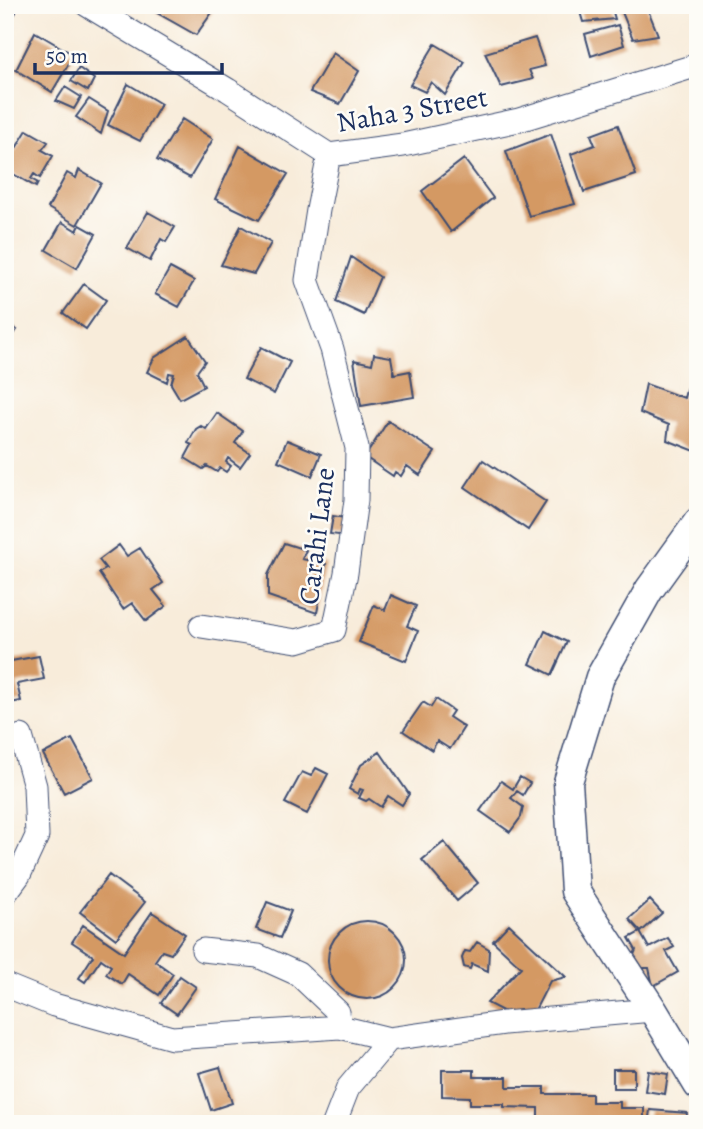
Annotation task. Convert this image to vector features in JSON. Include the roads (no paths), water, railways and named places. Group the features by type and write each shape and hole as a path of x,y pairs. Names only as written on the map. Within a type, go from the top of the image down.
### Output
{"street":[{"name":"Naha 3 Street","path":"87,5 330,155 403,145 519,120 698,65"},
{"name":"Carahi Lane","path":"201,626 297,640 334,629 346,573 356,500 357,448 332,349 307,280 330,155"},
{"path":"698,522 649,590 600,677 568,782 575,891 653,1010 698,1085"},
{"path":"5,894 19,875 37,836 35,786 21,736"},
{"path":"203,950 258,956 298,974 338,1012 340,1027"},
{"path":"5,985 54,1005 173,1038 340,1027 389,1039 504,1023 653,1010"},
{"path":"334,1124 348,1088 389,1039"}]}
